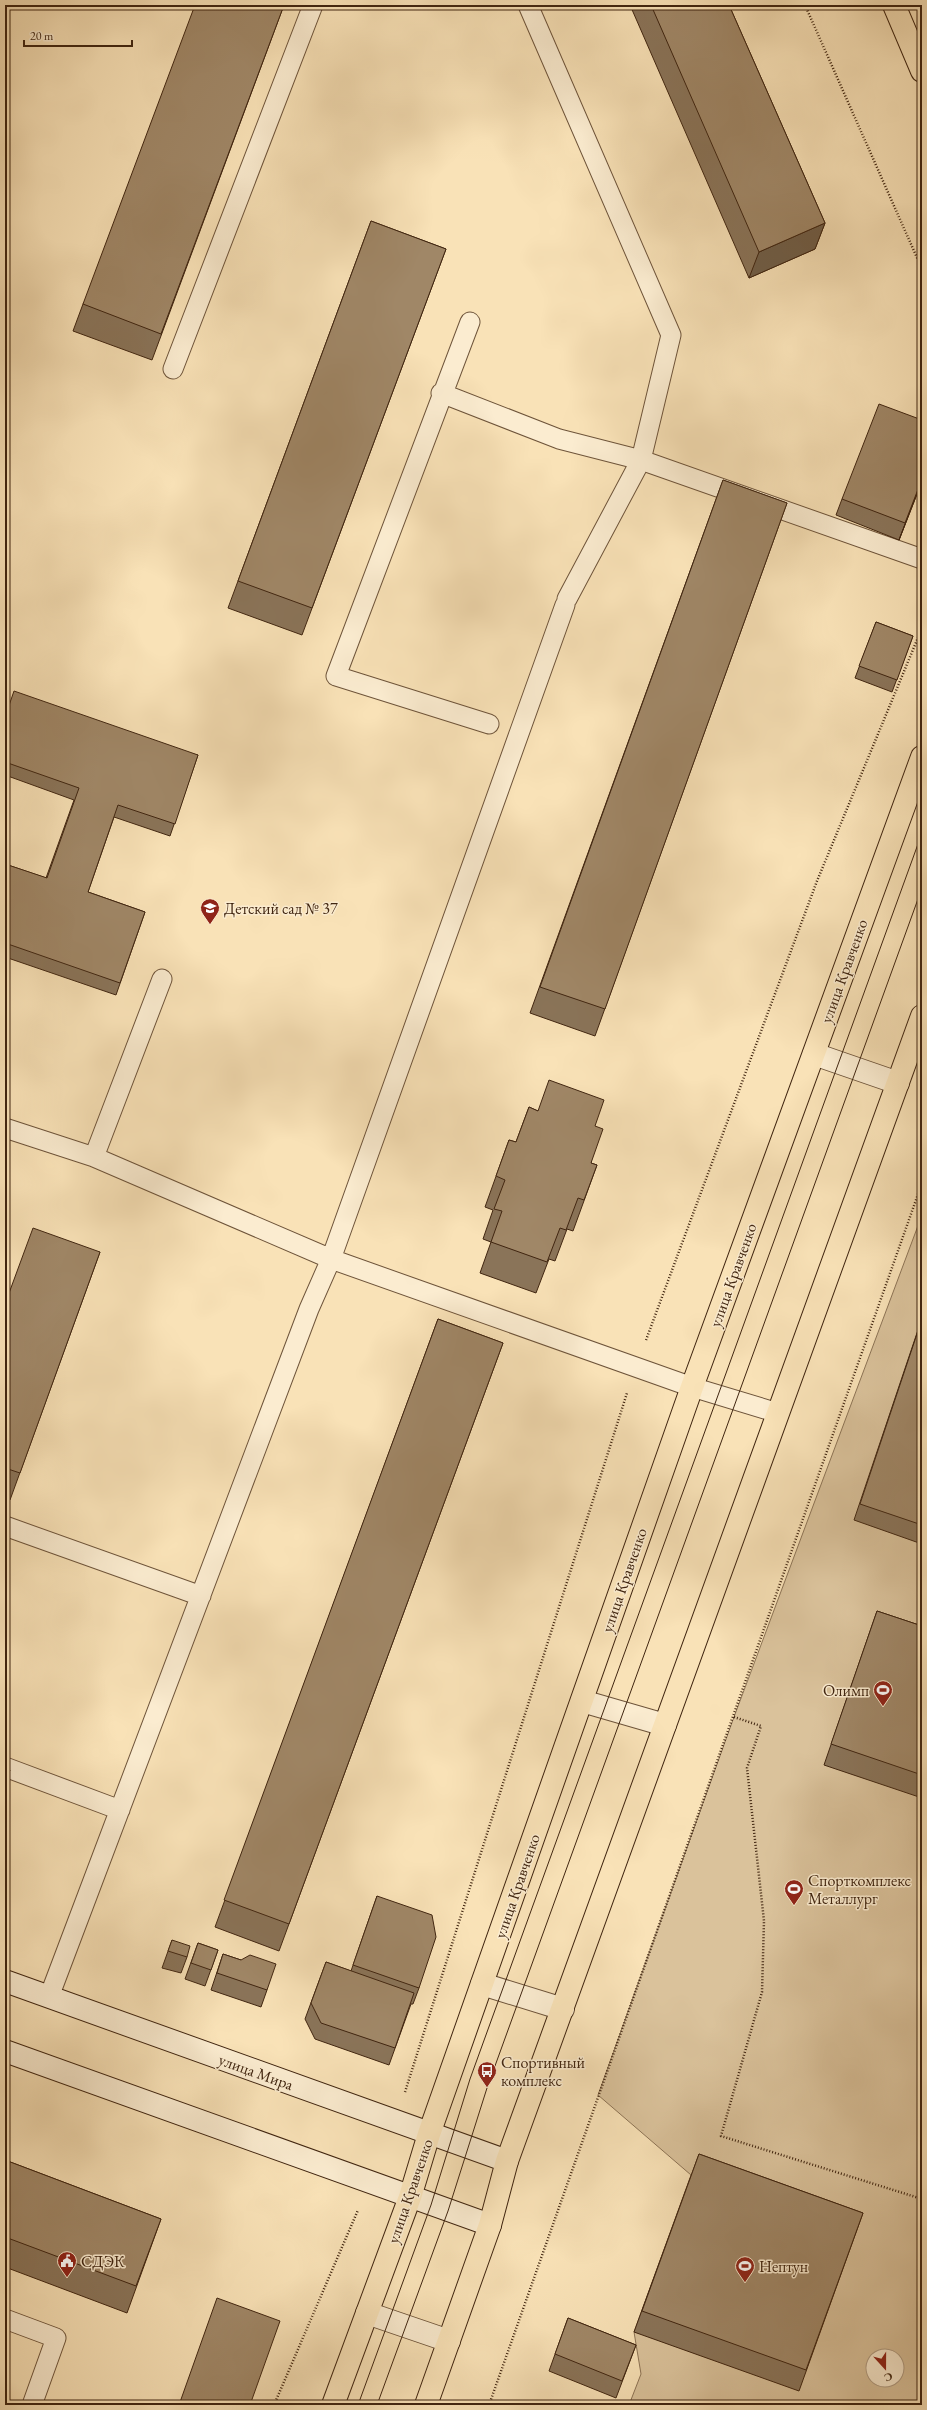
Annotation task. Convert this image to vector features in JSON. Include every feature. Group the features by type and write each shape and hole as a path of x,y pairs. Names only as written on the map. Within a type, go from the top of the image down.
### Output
{"main road":[{"path":"894,5 922,71"},
{"name":"улица Кравченко","path":"333,2405 410,2197 429,2134 692,1387 922,757"},
{"path":"426,2405 490,2225 507,2161 922,1016"}],"street":[{"path":"814,1054 898,1083"},
{"path":"582,1701 665,1725"},
{"name":"улица Мира","path":"5,1981 507,2161"},
{"path":"482,1984 563,2009"},
{"path":"5,2051 490,2225"},
{"path":"367,2313 449,2341"}],"lane":[{"path":"173,369 313,5"},
{"path":"50,1997 309,1309 331,1259 566,602 641,460 671,335 528,5"},
{"path":"470,322 441,393 336,676 489,724"},
{"path":"441,393 560,439 641,460 922,559"},
{"path":"94,1157 162,979"},
{"path":"5,1128 94,1157 331,1259 692,1387 778,1413"},
{"path":"5,1526 201,1596"},
{"path":"5,1767 120,1810"},
{"path":"5,2319 56,2338 32,2405"}],"path":[{"path":"806,5 922,269"},
{"path":"395,2122 635,1367 817,881 922,628"},
{"path":"489,2405 922,1183"},
{"path":"734,1717 761,1726 747,1768 764,1921 762,1992 721,2136 922,2199"},
{"path":"274,2405 370,2183"}],"shaded area":[{"name":"Спорткомплекс Металлург","path":"922,1215 922,2405 629,2405 641,2374 634,2332 691,2175 598,2095 734,1717"}],"building":[{"path":"195,5 284,5 161,334 83,304"},
{"path":"651,5 729,5 825,223 759,252"},
{"path":"371,221 446,249 312,608 238,581"},
{"path":"879,404 922,420 922,479 905,523 842,499"},
{"path":"723,480 787,503 605,1009 540,987"},
{"path":"876,622 913,636 897,680 859,666"},
{"path":"14,691 198,755 175,824 118,805 88,892 145,912 120,983 5,943 5,864 47,878 79,788 5,762 5,717"},
{"path":"549,1080 604,1100 595,1126 603,1129 591,1163 597,1165 584,1200 578,1198 566,1230 560,1228 547,1262 491,1242 502,1211 494,1209 505,1180 496,1176 509,1140 516,1142 529,1107 538,1111"},
{"path":"33,1228 100,1252 20,1473 5,1468 5,1304"},
{"path":"438,1319 503,1343 289,1924 224,1900"},
{"path":"922,1319 922,1525 860,1504"},
{"name":"Олимп","path":"877,1611 922,1626 922,1775 831,1744"},
{"path":"5,1768 10,1770 5,1785"},
{"path":"377,1896 432,1915 436,1937 419,1988 353,1965"},
{"path":"172,1940 190,1946 187,1957 168,1951"},
{"path":"198,1943 218,1950 211,1970 191,1963"},
{"path":"223,1954 241,1960 250,1955 276,1964 267,1990 217,1973"},
{"path":"326,1962 414,1993 395,2048 321,2023 311,2003"},
{"name":"Нептун","path":"699,2154 863,2213 806,2370 642,2311"},
{"path":"5,2160 161,2219 136,2286 5,2237"},
{"path":"217,2298 280,2321 250,2405 179,2405"},
{"path":"568,2318 636,2345 622,2381 555,2354"}],"tram line":[{"path":"358,2405 431,2205 470,2079 922,833"},
{"path":"377,2405 448,2211 487,2088 922,888"}],"place":[{"name":"Детский сад № 37","path":"210,925"},
{"name":"Олимп","path":"883,1707"},
{"name":"Спорткомплекс Металлург","path":"794,1906"},
{"name":"Спортивный комплекс","path":"487,2088"},
{"name":"СДЭК","path":"67,2278"},
{"name":"Нептун","path":"745,2283"}]}
